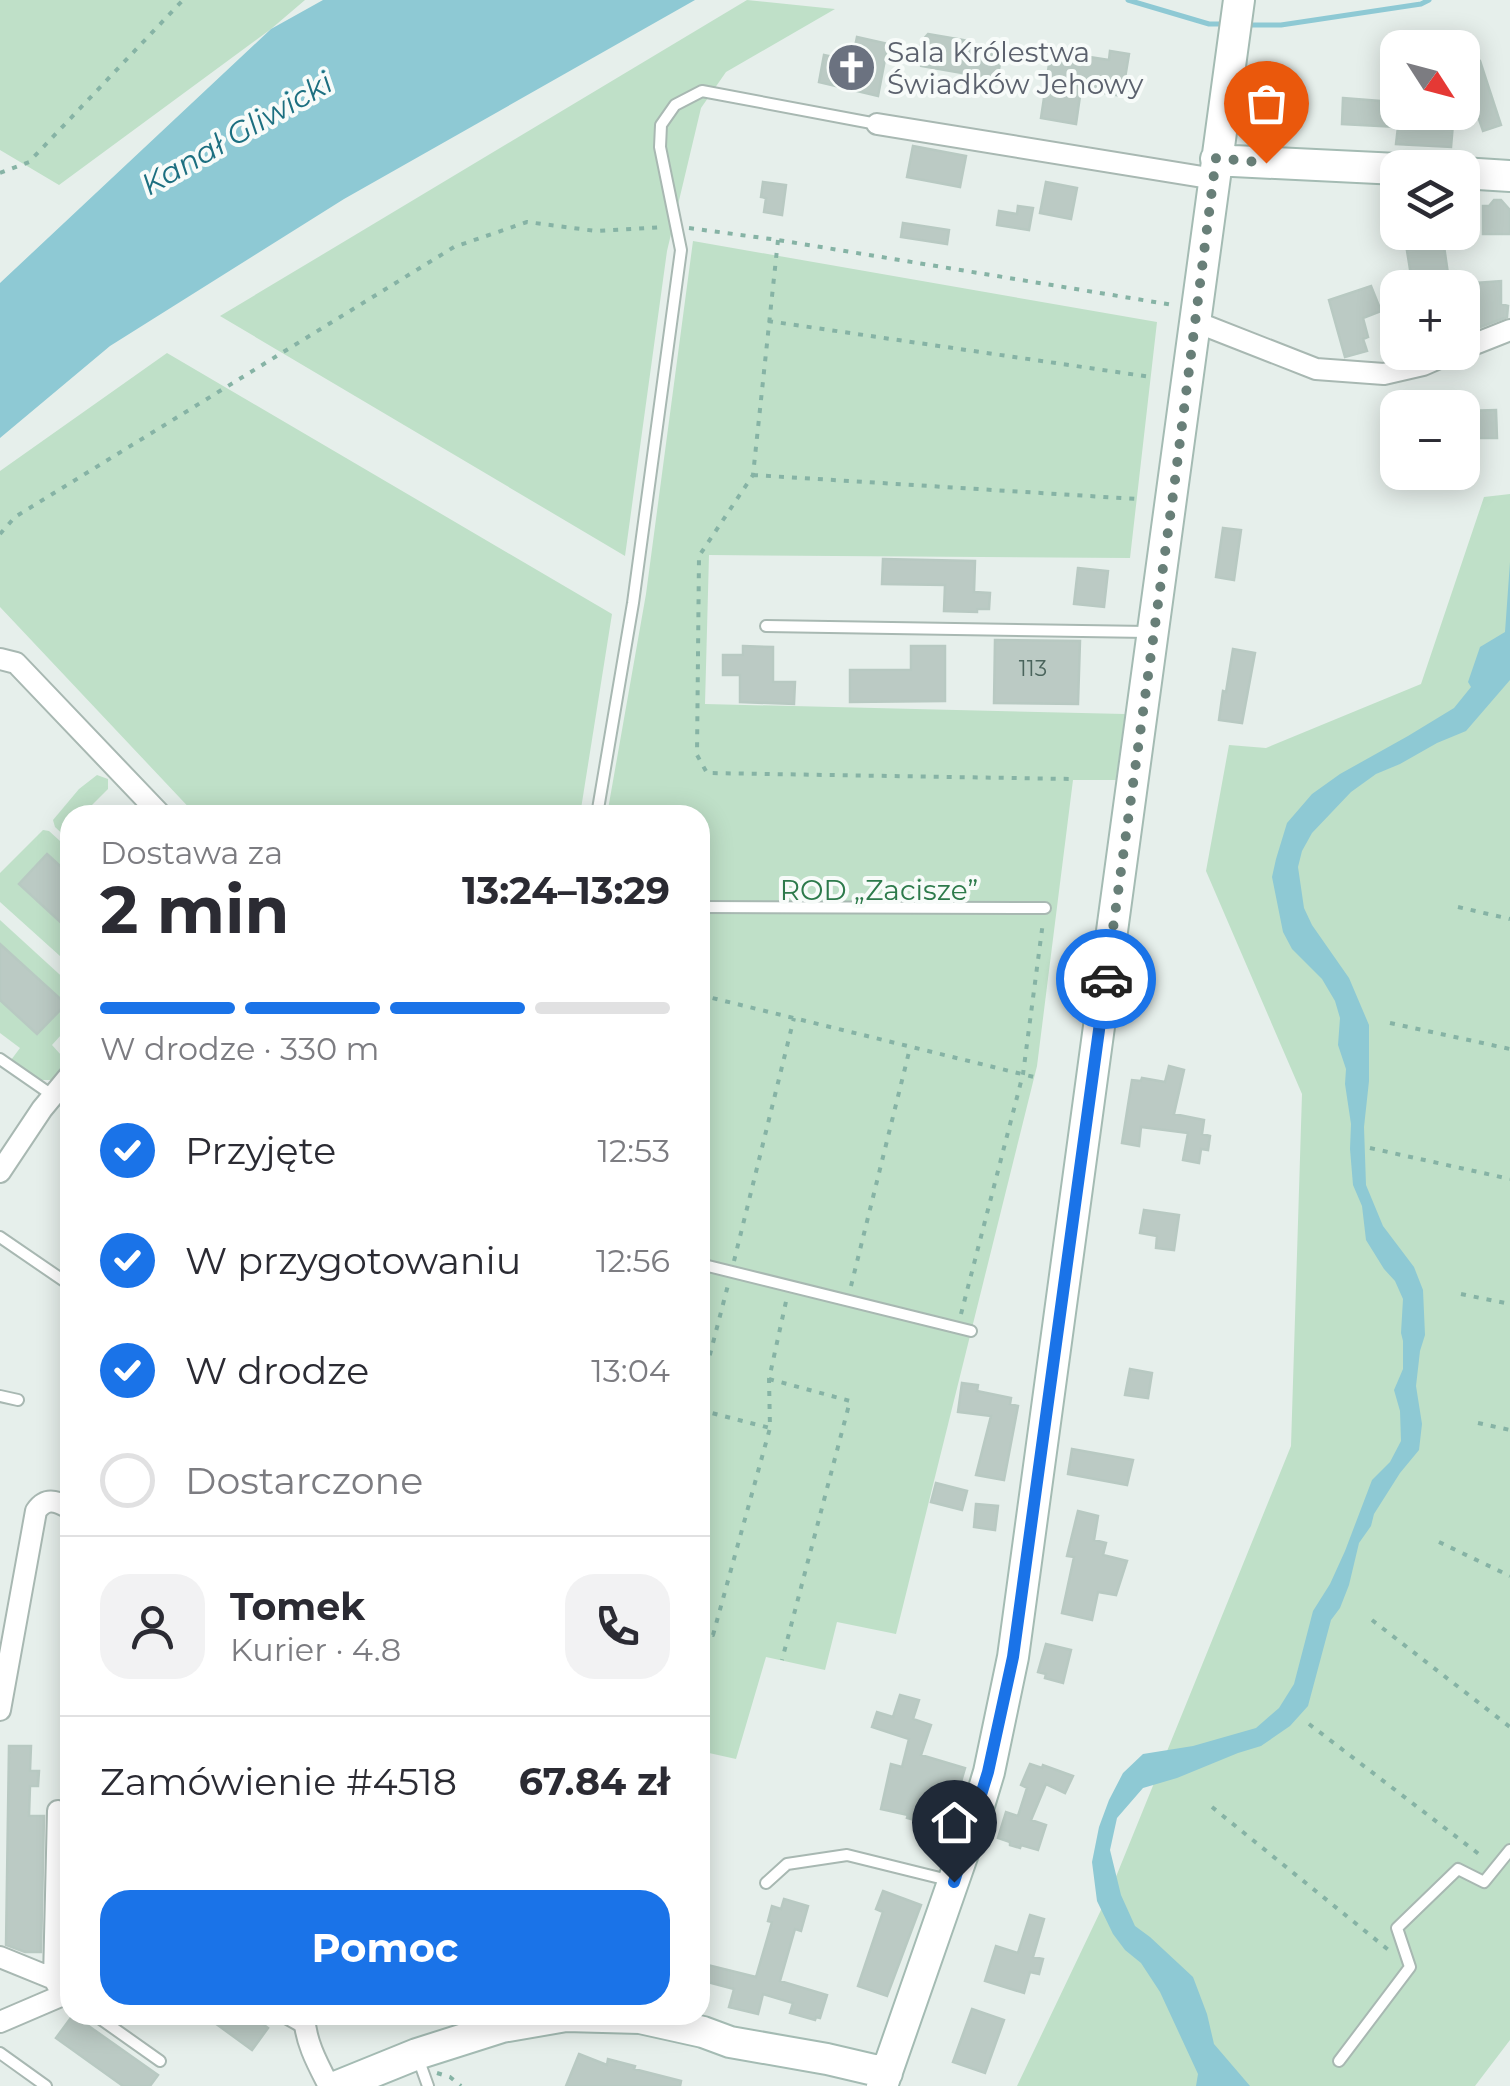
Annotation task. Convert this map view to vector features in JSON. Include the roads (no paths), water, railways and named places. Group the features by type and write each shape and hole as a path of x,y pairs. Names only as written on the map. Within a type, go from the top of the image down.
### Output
{"main road":[{"path":"672,2025 730,2042 827,2059 885,2080 988,1772 1013,1657 1239,3"},
{"path":"1215,169 1233,162 1380,167"},
{"path":"1480,174 1510,176"},
{"path":"338,2086 427,2064 502,2028 518,2025"}],"street":[{"path":"878,124 1215,169"},
{"path":"1196,316 1316,369 1384,374 1400,370"},
{"path":"1480,342 1510,330"},
{"path":"8,661 152,805"},
{"path":"0,1172 60,1086"},
{"path":"0,1710 36,1510 50,1501 60,1504"},
{"path":"58,1811 60,1849"},
{"path":"0,1958 60,1988"},
{"path":"0,2022 60,1990"},
{"path":"305,2025 311,2050 328,2086"}],"lane":[{"path":"599,805 633,603 681,250 660,147 662,125 675,104 702,91 878,124"},
{"path":"766,626 1154,632"},
{"path":"710,907 1045,908"},
{"path":"0,1058 52,1094"},
{"path":"0,1237 60,1278"},
{"path":"710,1266 971,1331"},
{"path":"0,1396 18,1400"},
{"path":"1340,2061 1410,1967 1397,1928 1458,1868 1484,1882 1510,1850"},
{"path":"766,1883 786,1864 847,1855 954,1882"},
{"path":"109,2025 160,2061"},
{"path":"0,2053 46,2086"},
{"path":"427,2064 428,2086"}],"water":[{"name":"Kanał Gliwicki","path":"323,0 695,0 344,199 110,346 0,438 0,283 271,29"},
{"path":"1510,562 1510,680 1466,731 1376,774 1351,792 1312,833 1298,867 1304,908 1349,978 1369,1025 1364,1127 1366,1185 1383,1226 1414,1267 1423,1290 1425,1335 1416,1386 1422,1424 1419,1450 1400,1473 1359,1543 1349,1585 1331,1620 1308,1706 1290,1726 1261,1746 1143,1788 1117,1818 1110,1850 1121,1895 1135,1926 1193,1977 1214,2044 1250,2086 1196,2086 1198,2074 1160,1992 1141,1963 1113,1934 1097,1901 1092,1862 1099,1827 1123,1773 1143,1754 1193,1746 1256,1728 1279,1708 1294,1684 1313,1611 1345,1551 1372,1480 1390,1462 1401,1441 1400,1411 1394,1390 1403,1369 1403,1299 1366,1240 1362,1206 1353,1185 1346,1069 1338,1045 1340,1018 1322,979 1292,949 1283,932 1272,877 1287,823 1312,794 1454,708 1471,687 1468,682 1480,647 1505,632"}],"waterway":[{"path":"1128,0 1209,24 1227,24"},
{"path":"1248,25 1281,25 1429,0"}],"place":[{"name":"Sala Królestwa Świadków Jehowy","path":"852,68"}],"park label":[{"name":"ROD „Zacisze”","path":"879,890"}]}
